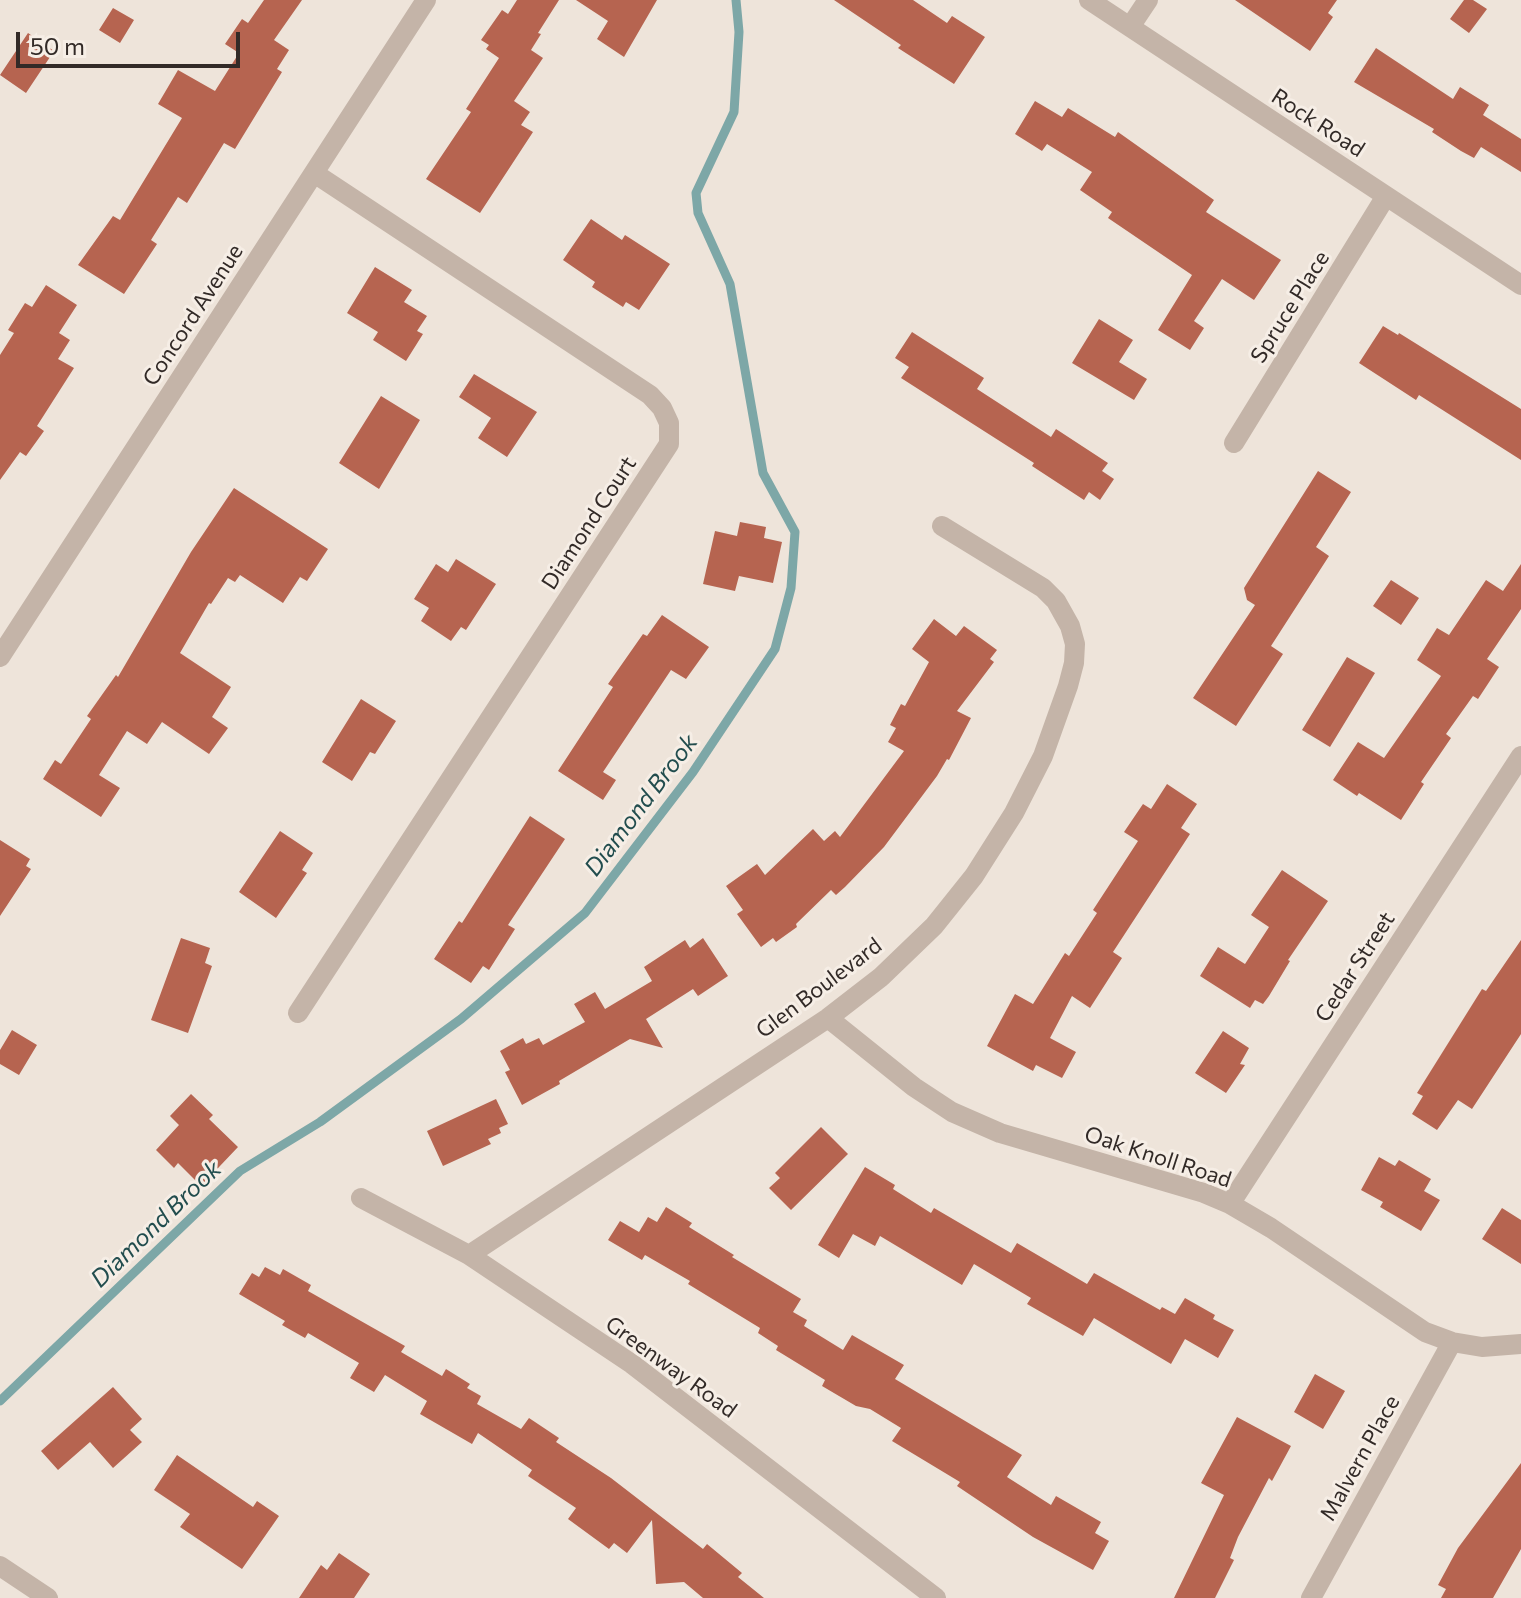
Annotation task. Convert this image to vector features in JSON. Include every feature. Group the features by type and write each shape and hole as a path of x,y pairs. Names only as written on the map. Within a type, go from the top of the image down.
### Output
{"street":[{"name":"Concord Avenue","path":"0,657 426,0"},
{"name":"Rock Road","path":"1089,0 1521,285"},
{"path":"1130,27 1148,0"},
{"name":"Diamond Court","path":"298,1013 669,444 669,423 662,408 650,395 314,173"},
{"name":"Spruce Place","path":"1234,443 1386,196"},
{"name":"Glen Boulevard","path":"469,1255 828,1018 881,977 934,926 974,876 1014,813 1043,756 1074,663 1075,644 1070,626 1056,601 1043,588 942,526"},
{"name":"Cedar Street","path":"1230,1204 1521,756"},
{"name":"Oak Knoll Road","path":"828,1018 914,1087 952,1112 1000,1133 1204,1193 1230,1204 1271,1228 1425,1332 1452,1342 1482,1347 1521,1344"},
{"name":"Greenway Road","path":"361,1198 469,1255 632,1364 936,1598"},
{"name":"Malvern Place","path":"1311,1598 1452,1342"},
{"path":"0,1566 48,1598"}],"building":[{"path":"264,0 302,0 274,40 289,50 277,69 282,72 235,149 224,143 187,203 178,197 151,240 157,244 124,294 78,265 113,216 120,220 182,118 158,104 178,70 215,91 239,53 225,44 242,19 248,23"},
{"path":"517,0 559,0 531,50 543,58 514,101 530,112 521,125 533,132 480,213 426,179 471,112 466,109 499,58 486,49 489,45 481,40 502,10 508,14"},
{"path":"576,0 657,0 624,57 597,39 608,21"},
{"path":"834,0 913,0 947,23 952,16 985,37 954,84 898,48 901,45"},
{"path":"1235,0 1337,0 1328,13 1333,17 1310,51"},
{"path":"1464,0 1473,0 1487,9 1469,33 1450,19"},
{"path":"113,8 134,20 120,43 99,30"},
{"path":"28,33 54,51 26,93 0,75"},
{"path":"1376,48 1453,99 1460,87 1489,105 1483,115 1521,139 1521,172 1481,147 1474,158 1461,151 1432,132 1434,129 1354,82"},
{"path":"1035,101 1062,117 1068,108 1115,137 1118,132 1214,200 1206,212 1281,260 1254,300 1222,279 1194,321 1204,328 1190,350 1158,330 1192,275 1108,218 1112,212 1080,190 1092,172 1047,144 1042,151 1015,134"},
{"path":"591,219 622,240 625,235 670,264 639,310 626,302 623,307 592,287 595,282 563,260"},
{"path":"375,267 412,290 404,302 427,316 417,331 423,334 406,361 373,340 378,332 347,313"},
{"path":"46,285 77,305 59,333 70,340 58,359 74,368 37,426 44,431 26,456 20,452 0,480 0,355 14,333 8,330 25,303 32,307"},
{"path":"1099,319 1133,340 1119,362 1147,379 1134,400 1072,363"},
{"path":"1383,326 1521,409 1521,460 1419,395 1416,400 1359,363"},
{"path":"912,332 984,378 977,389 1051,437 1056,429 1108,463 1102,471 1114,479 1100,500 1089,492 1084,500 1032,466 1034,463 901,378 909,367 895,358"},
{"path":"474,374 537,412 507,457 478,438 491,418 459,397"},
{"path":"381,396 420,420 379,489 339,463"},
{"path":"1318,471 1351,492 1316,547 1329,556 1271,646 1283,654 1236,726 1193,698 1255,605 1247,600 1244,588"},
{"path":"234,488 328,549 307,581 300,577 283,603 240,575 235,582 228,578 209,603 180,653 231,687 212,717 228,728 209,754 162,722 147,744 127,731 99,775 120,788 101,817 43,779 55,760 61,764 91,719 87,716 116,675 118,677 191,552"},
{"path":"740,522 766,527 764,538 782,542 773,583 739,576 735,591 703,584 715,531 737,536"},
{"path":"456,559 496,584 466,630 461,627 451,641 421,621 429,608 414,599 436,564 448,572"},
{"path":"1521,564 1521,609 1487,659 1499,667 1478,699 1473,696 1446,734 1451,738 1421,782 1424,784 1401,820 1333,780 1358,742 1384,758 1441,676 1417,660 1437,628 1449,635 1486,580 1503,591"},
{"path":"1391,580 1419,598 1401,625 1373,606"},
{"path":"662,615 709,647 686,679 671,670 603,772 616,780 603,800 558,771 613,687 608,684 643,634 647,636"},
{"path":"934,619 956,636 964,626 997,650 990,659 994,662 957,711 971,718 949,760 884,847 845,887 836,895 831,890 796,924 797,927 776,942 773,938 761,947 737,914 743,910 726,886 757,864 765,875 813,829 824,841 835,831 840,837 904,751 888,742 896,728 890,725 901,704 905,706 929,662 912,649"},
{"path":"1347,657 1375,673 1330,747 1302,730"},
{"path":"361,699 396,721 375,754 370,752 352,781 322,762"},
{"path":"1167,784 1197,804 1181,828 1190,834 1113,952 1122,958 1090,1008 1072,996 1050,1038 1076,1052 1062,1078 1036,1065 1033,1071 987,1046 1015,994 1033,1004 1065,953 1069,956 1097,913 1093,910 1138,841 1124,832 1143,804 1151,809"},
{"path":"530,816 565,839 508,925 515,929 489,970 483,966 471,983 434,959 459,921 462,923"},
{"path":"280,831 313,853 302,870 307,873 276,918 239,892"},
{"path":"0,840 30,859 26,866 31,869 0,916"},
{"path":"1282,870 1328,901 1288,960 1269,996 1263,1004 1255,1000 1250,1008 1200,976 1218,947 1245,964 1269,927 1251,915"},
{"path":"181,938 210,948 205,963 212,966 188,1033 151,1020"},
{"path":"703,938 728,976 698,996 693,989 646,1019 663,1048 630,1039 522,1105 505,1072 510,1070 500,1051 523,1038 526,1044 539,1038 543,1045 585,1022 574,1004 595,992 605,1009 652,981 644,967 685,940 690,948"},
{"path":"1521,940 1521,1034 1472,1109 1458,1100 1437,1130 1412,1114 1423,1096 1417,1093 1482,989 1486,991"},
{"path":"12,1030 37,1045 19,1075 0,1064 0,1050"},
{"path":"1223,1031 1249,1048 1240,1064 1245,1065 1226,1093 1195,1073"},
{"path":"191,1094 213,1115 209,1119 238,1147 201,1186 178,1163 174,1168 156,1150 179,1125 170,1116"},
{"path":"496,1099 508,1124 499,1128 501,1133 488,1139 491,1144 443,1166 427,1131"},
{"path":"821,1127 848,1154 791,1210 769,1188 780,1178 775,1173"},
{"path":"1379,1157 1395,1166 1399,1160 1431,1179 1424,1191 1440,1200 1421,1231 1380,1207 1383,1202 1361,1190"},
{"path":"865,1167 931,1213 934,1208 1011,1253 1017,1243 1087,1284 1094,1273 1160,1310 1162,1307 1175,1314 1185,1298 1234,1330 1218,1358 1185,1339 1171,1364 1094,1318 1083,1336 1027,1304 1031,1298 974,1264 962,1285 880,1236 875,1246 853,1234 839,1258 818,1245"},
{"path":"666,1207 692,1223 689,1227 734,1255 732,1257 801,1299 793,1312 807,1320 804,1326 843,1350 852,1335 904,1365 895,1379 1022,1455 1007,1477 1051,1505 1056,1496 1101,1522 1095,1533 1109,1541 1093,1570 1033,1537 957,1486 960,1482 892,1441 901,1428 822,1386 825,1380 776,1350 778,1346 758,1333 760,1328 688,1284 690,1281 645,1255 642,1260 608,1240 620,1221 639,1232 648,1217 657,1222"},
{"path":"1502,1208 1521,1220 1521,1264 1482,1239"},
{"path":"265,1267 280,1275 283,1269 311,1285 308,1291 405,1346 401,1352 442,1376 446,1369 470,1384 467,1388 481,1396 477,1404 521,1429 529,1418 559,1438 556,1442 611,1478 703,1549 707,1544 742,1573 738,1577 764,1598 703,1598 684,1582 656,1584 652,1520 627,1553 614,1543 609,1549 568,1519 576,1508 528,1476 532,1470 478,1433 472,1444 420,1414 427,1401 385,1375 374,1392 350,1378 359,1363 308,1333 305,1338 282,1325 285,1321 239,1294 252,1273 259,1277"},
{"path":"1315,1374 1345,1391 1323,1429 1294,1412"},
{"path":"113,1387 142,1419 130,1430 142,1442 113,1468 90,1442 58,1470 41,1451"},
{"path":"1237,1417 1291,1446 1272,1481 1269,1478 1238,1537 1230,1558 1234,1560 1215,1598 1174,1598 1224,1495 1201,1483"},
{"path":"177,1455 253,1507 257,1501 279,1516 242,1569 180,1527 190,1514 154,1490"},
{"path":"1521,1463 1521,1549 1493,1598 1441,1598 1446,1589 1438,1585 1458,1548"},
{"path":"339,1553 370,1574 354,1598 299,1598 321,1565 327,1570"}],"waterway":[{"name":"Diamond Brook","path":"0,1401 240,1171 320,1122 461,1019 585,913 693,772 775,649 791,588 795,532 763,473 730,284 698,213 696,193 734,112 739,32 736,0"}]}
